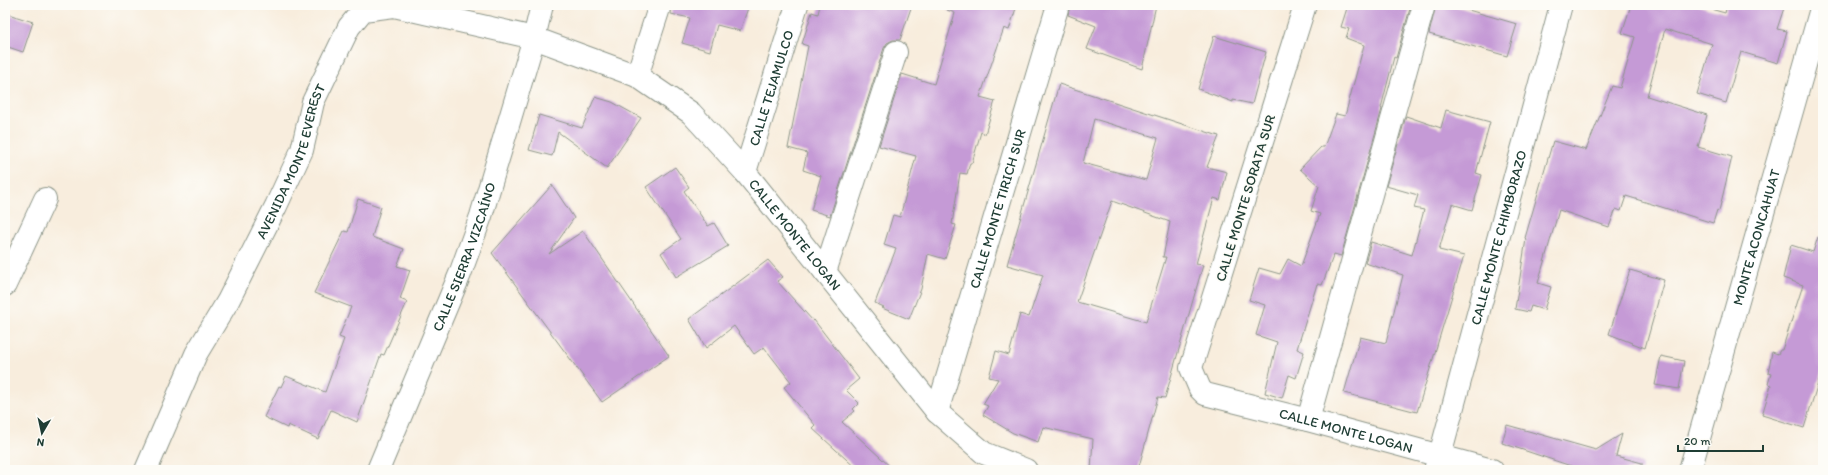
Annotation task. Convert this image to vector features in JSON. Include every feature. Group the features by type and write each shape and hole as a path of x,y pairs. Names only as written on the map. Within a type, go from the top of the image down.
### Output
{"street":[{"name":"CALLE SIERRA VIZCAÍNO","path":"378,470 460,274 482,216 534,38 542,5"},
{"path":"637,76 660,5"},
{"name":"CALLE TEJAMULCO","path":"745,172 797,5"},
{"name":"CALLE MONTE TIRICH SUR","path":"936,412 1058,5"},
{"name":"CALLE MONTE SORATA SUR","path":"1200,389 1191,368 1305,5"},
{"path":"1308,420 1424,5"},
{"name":"CALLE MONTE CHIMBORAZO","path":"1437,463 1561,5"},
{"name":"MONTE ACONCAHUAT","path":"1690,470 1822,5"},
{"name":"AVENIDA MONTE EVEREST","path":"146,470 196,354 231,294 302,150 313,102 349,27 363,10 394,6 534,38"},
{"name":"CALLE MONTE LOGAN","path":"534,38 637,76 691,113 745,172 936,412 984,453 1026,470"},
{"path":"825,272 896,52"},
{"path":"5,285 45,199"},
{"name":"CALLE MONTE LOGAN","path":"1200,389 1205,394 1308,420 1437,463 1492,470"}],"building":[{"path":"672,5 749,5 740,31 717,25 710,51 682,43 690,18 671,14"},
{"path":"820,5 912,5 900,40 893,40 887,43 884,48 830,216 811,210 821,176 803,170 807,153 788,148 808,46 802,44 812,12 818,14"},
{"path":"948,5 1017,5 1009,30 1004,28 980,97 995,101 985,134 981,132 972,163 970,163 967,174 960,173 952,224 956,225 945,259 928,254 921,289 909,319 882,308 884,307 875,303 896,249 884,245 893,215 900,217 916,156 879,146 902,74 934,84 955,13 947,10"},
{"path":"1070,5 1156,5 1142,69 1087,49 1096,26 1068,15"},
{"path":"1348,5 1411,5 1396,58 1394,57 1382,109 1341,256 1334,254 1322,285 1317,284 1297,349 1304,352 1296,378 1289,375 1282,398 1265,393 1277,342 1256,335 1265,305 1249,300 1259,268 1280,274 1288,259 1301,266 1320,214 1311,211 1319,186 1300,169 1321,147 1324,147 1336,114 1345,116 1364,45 1346,38 1349,29 1341,27"},
{"path":"1436,5 1451,5 1517,24 1507,56 1429,34"},
{"path":"1631,5 1696,5 1725,13 1727,5 1785,5 1777,29 1787,31 1778,63 1741,52 1726,103 1697,94 1712,44 1665,29 1647,96 1707,115 1698,147 1732,157 1719,211 1717,210 1713,223 1626,196 1621,211 1616,209 1609,227 1559,210 1538,283 1551,287 1544,310 1531,306 1529,312 1515,309 1525,238 1553,141 1586,150 1612,86 1620,88 1635,37 1622,33"},
{"path":"5,13 33,22 23,52 5,46"},
{"path":"1214,36 1266,52 1252,104 1233,100 1233,102 1198,89"},
{"path":"1059,84 1219,136 1207,167 1227,172 1220,200 1214,198 1196,264 1203,265 1165,398 1158,397 1138,470 1091,470 1093,439 1043,427 1038,442 1013,433 983,415 988,406 983,404 998,379 989,377 996,351 1009,355 1020,314 1029,317 1043,275 1007,265","holes":["1094,119 1158,138 1146,180 1083,163","1112,201 1170,222 1163,257 1166,257 1146,322 1077,302"]},
{"path":"595,97 612,102 641,118 607,168 558,132 552,156 529,150 539,115 582,128"},
{"path":"1446,110 1490,122 1476,173 1482,175 1472,210 1452,204 1439,250 1464,256 1417,412 1344,393 1360,337 1386,343 1403,275 1365,263 1371,242 1412,255 1424,210 1414,208 1418,195 1386,186 1406,116 1441,128"},
{"path":"675,167 689,187 684,191 708,226 714,223 728,246 676,277 661,253 681,239 646,187"},
{"path":"552,185 574,218 549,254 583,231 669,356 602,402 492,253"},
{"path":"358,199 381,207 372,237 404,249 397,266 410,270 400,299 407,302 384,355 381,354 357,422 331,410 318,439 288,425 287,428 264,417 279,386 281,387 286,376 325,392 344,339 339,337 351,307 314,293 344,231 348,232"},
{"path":"1818,237 1823,237 1823,367 1804,428 1762,415 1771,385 1768,384 1771,374 1768,373 1772,352 1778,354 1780,350 1782,350 1803,285 1783,278 1791,245 1813,252"},
{"path":"768,260 783,277 777,281 813,321 814,320 859,379 846,390 859,403 853,409 855,411 842,422 894,470 858,470 812,428 815,425 784,387 791,382 764,347 754,354 734,326 706,348 689,319"},
{"path":"1630,270 1664,280 1645,348 1609,334"},
{"path":"1661,356 1684,361 1679,389 1655,385"},
{"path":"1507,425 1596,450 1622,434 1616,456 1642,463 1642,470 1565,470 1571,466 1502,443"}]}
